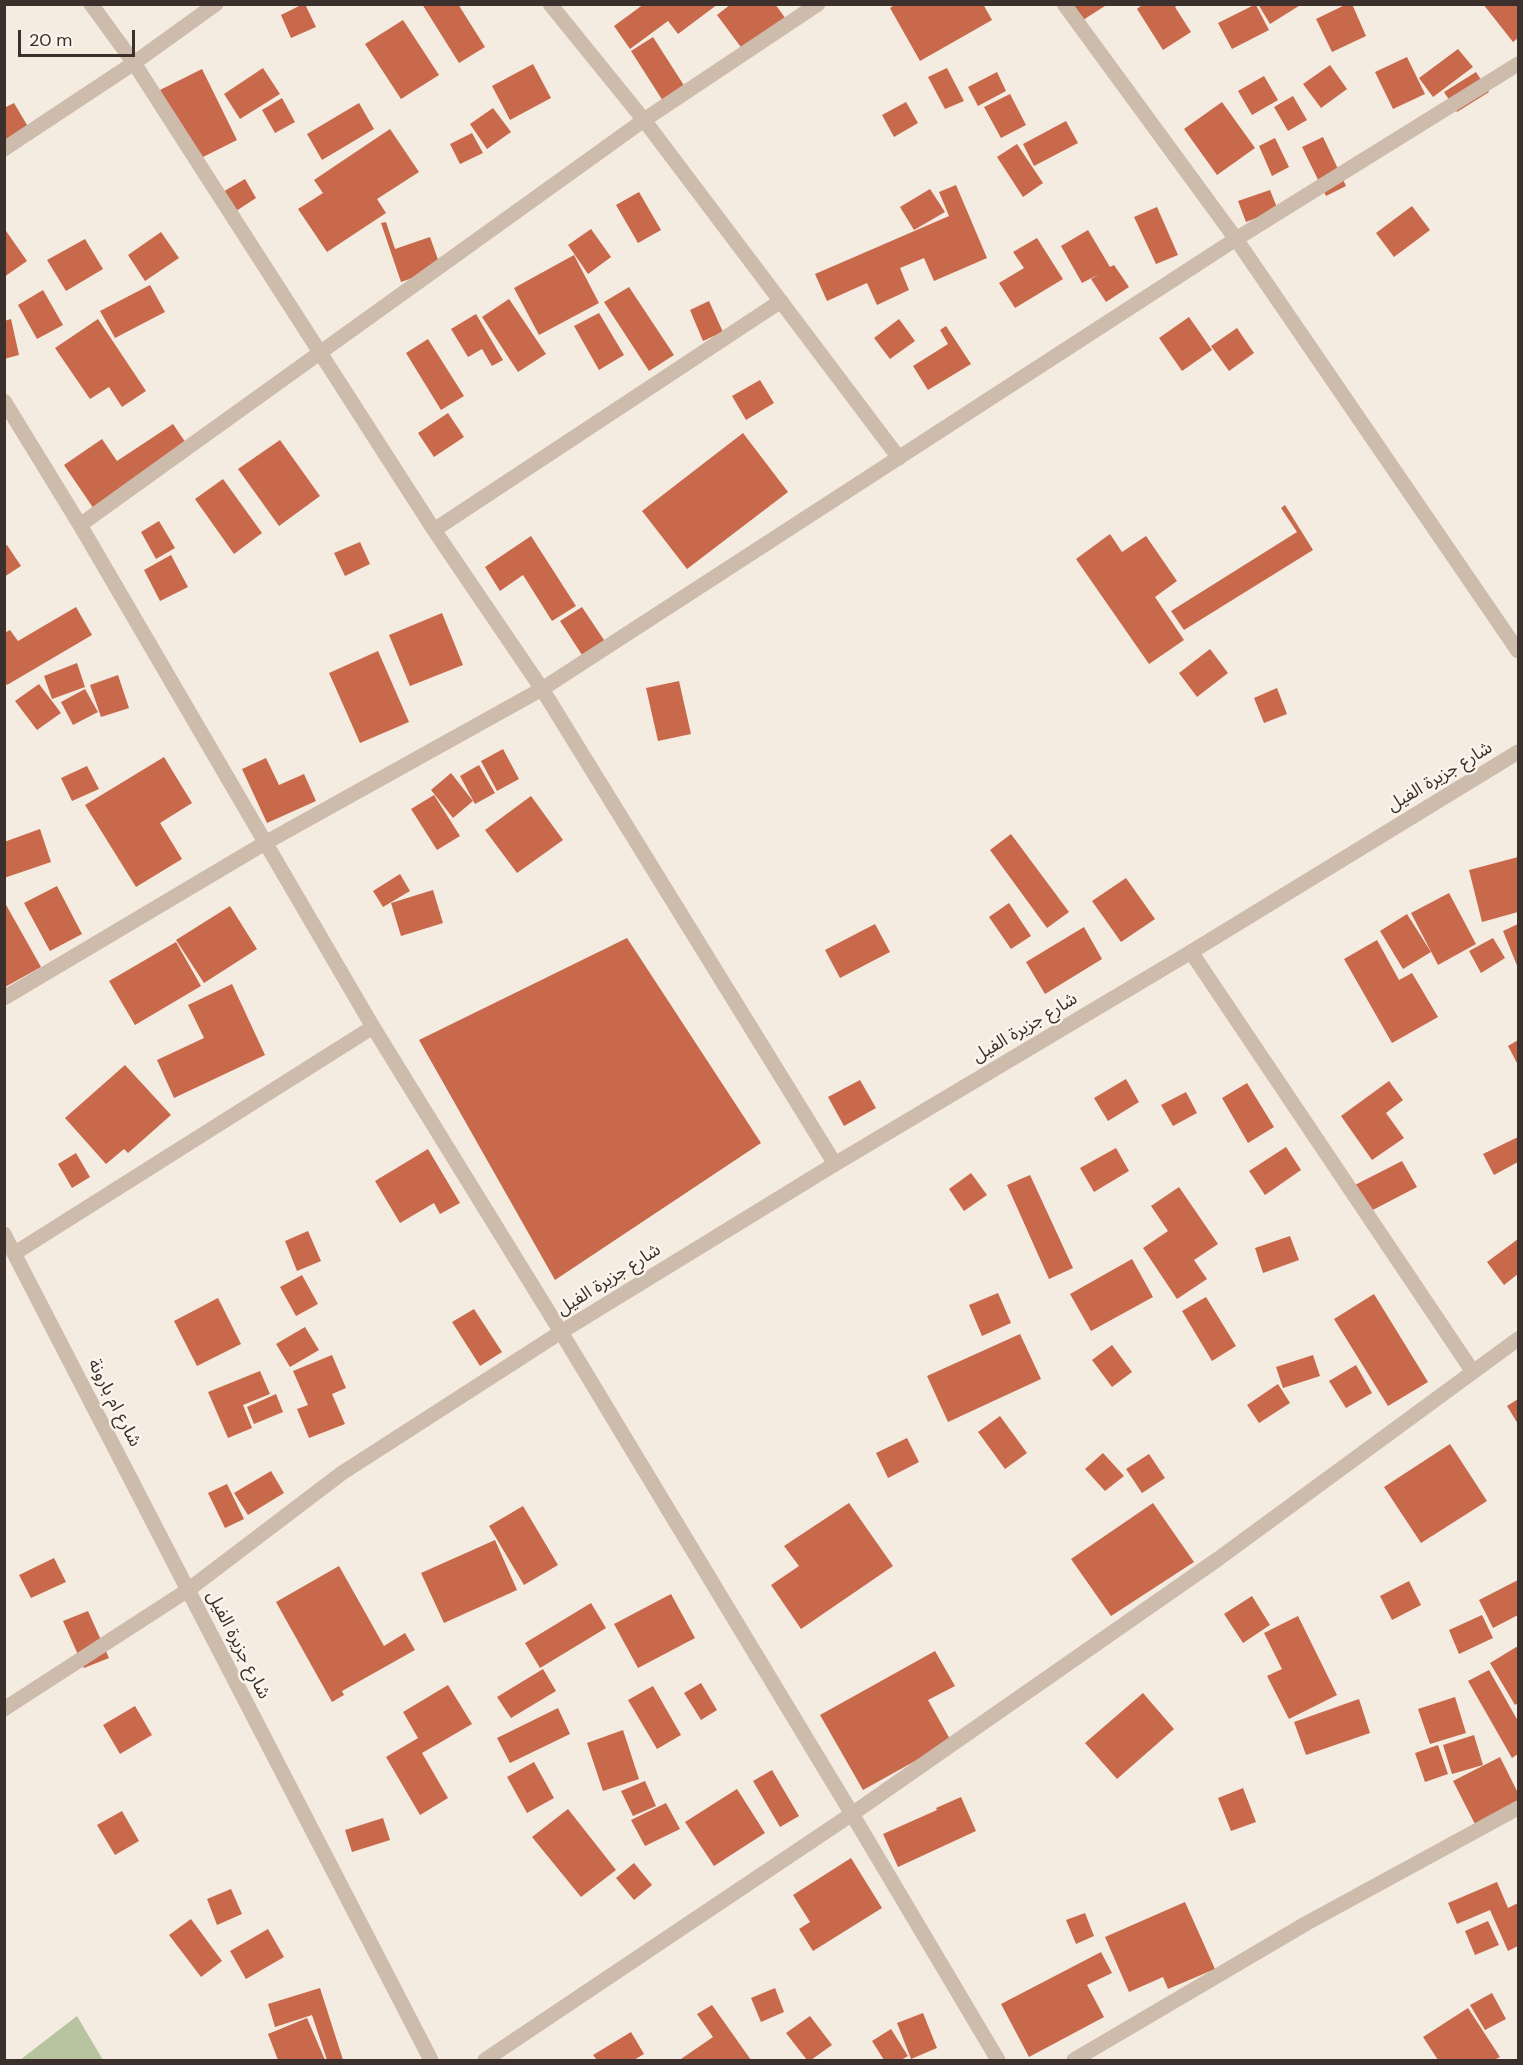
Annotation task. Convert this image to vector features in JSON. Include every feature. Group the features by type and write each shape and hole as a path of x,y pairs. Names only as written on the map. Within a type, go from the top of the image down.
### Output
{"street":[{"path":"91,4 134,63 319,354 542,689 835,1164"},
{"path":"4,149 134,63 216,4"},
{"path":"550,4 644,120 899,458"},
{"path":"80,525 644,120 818,4"},
{"path":"1064,4 1236,239 1518,651"},
{"path":"4,998 266,843 542,689 1236,239 1518,64"},
{"path":"434,530 781,301"},
{"path":"4,401 80,525 373,1027 561,1332 998,2061"},
{"name":"شارع جزيرة الفيل","path":"431,2061 188,1590 342,1473 561,1332 1518,752"},
{"path":"1191,952 1473,1372"},
{"path":"15,1253 373,1027"},
{"name":"شارع ام بارونة","path":"4,1234 188,1590"},
{"path":"485,2061 852,1814 1218,1560 1518,1339"},
{"path":"4,1709 188,1590"},
{"path":"1074,2061 1307,1923 1518,1808"}],"green space":[{"path":"77,2016 103,2060 20,2060"}],"building":[{"path":"303,4 316,27 291,38 281,15"},
{"path":"422,4 458,4 485,47 459,63"},
{"path":"644,4 718,4 678,34 668,21 630,49 614,26"},
{"path":"731,4 775,4 791,26 749,58 717,15"},
{"path":"896,4 983,4 992,20 920,61 890,8"},
{"path":"1073,4 1108,4 1083,20"},
{"path":"1143,4 1179,4 1175,7 1191,32 1163,50 1137,9"},
{"path":"1258,4 1302,4 1270,24"},
{"path":"1347,4 1352,4 1366,36 1332,52 1316,19"},
{"path":"1483,4 1518,4 1518,38 1513,42"},
{"path":"1254,5 1269,30 1232,49 1218,23"},
{"path":"403,20 439,75 401,99 365,44"},
{"path":"653,37 685,87 663,101 631,51"},
{"path":"1458,49 1473,67 1433,97 1419,78"},
{"path":"1407,57 1425,94 1393,109 1375,72"},
{"path":"533,64 551,98 510,120 492,86"},
{"path":"1330,65 1347,89 1321,108 1303,84"},
{"path":"263,68 280,94 240,119 224,94"},
{"path":"947,68 964,101 945,109 928,77"},
{"path":"202,69 237,140 195,161 160,90"},
{"path":"997,72 1006,91 978,106 968,87"},
{"path":"1476,72 1489,92 1457,112 1444,92"},
{"path":"1264,76 1278,100 1252,115 1238,91"},
{"path":"1010,94 1026,125 1001,138 984,107"},
{"path":"1293,96 1307,120 1288,131 1274,107"},
{"path":"282,98 295,122 275,133 262,110"},
{"path":"906,102 918,123 894,137 882,115"},
{"path":"1222,102 1255,148 1217,175 1184,129"},
{"path":"14,103 30,130 4,145 4,108"},
{"path":"359,103 374,129 322,160 307,134"},
{"path":"493,108 511,132 487,149 470,124"},
{"path":"1066,121 1078,143 1034,166 1023,144"},
{"path":"390,129 419,172 377,199 386,213 327,252 298,209 323,193 314,180"},
{"path":"472,133 483,153 460,164 450,144"},
{"path":"1323,137 1346,186 1326,196 1302,147"},
{"path":"1275,138 1289,167 1272,176 1259,146"},
{"path":"1017,144 1043,183 1023,197 997,157"},
{"path":"245,179 256,198 233,213 221,193"},
{"path":"956,185 987,258 934,281 924,258 900,268 909,290 877,305 867,283 827,301 815,274 949,216 939,192"},
{"path":"930,189 945,212 914,230 900,207"},
{"path":"1270,190 1278,210 1246,222 1238,201"},
{"path":"639,192 661,230 638,243 616,205"},
{"path":"1412,206 1430,230 1394,257 1376,233"},
{"path":"1157,207 1178,255 1156,264 1134,217"},
{"path":"386,222 395,249 430,237 441,268 401,282 381,223"},
{"path":"4,228 27,261 4,277"},
{"path":"591,229 611,257 588,274 568,245"},
{"path":"1088,230 1110,267 1114,265 1129,287 1106,302 1091,279 1099,274 1082,283 1061,246"},
{"path":"161,232 179,258 145,281 128,255"},
{"path":"1037,238 1063,279 1015,308 999,283 1024,268 1013,252"},
{"path":"85,239 103,269 66,291 47,260"},
{"path":"574,255 599,303 539,335 514,288"},
{"path":"150,285 165,312 115,338 100,311"},
{"path":"629,287 674,355 649,371 604,302"},
{"path":"43,290 63,325 37,339 18,305"},
{"path":"509,299 546,354 518,372 482,317"},
{"path":"709,301 723,332 703,341 690,310"},
{"path":"599,313 624,355 599,370 574,326"},
{"path":"476,314 503,360 492,366 482,349 468,357 451,329"},
{"path":"1189,317 1212,350 1182,371 1159,338"},
{"path":"11,319 19,355 4,359 4,321"},
{"path":"98,319 146,391 122,407 109,387 90,399 55,348"},
{"path":"899,319 915,341 890,359 874,338"},
{"path":"946,326 971,364 928,390 913,366 948,344 940,330"},
{"path":"1237,328 1254,353 1229,371 1211,346"},
{"path":"428,339 464,396 441,410 406,353"},
{"path":"760,380 774,403 746,420 732,396"},
{"path":"448,413 464,437 434,457 418,433"},
{"path":"173,424 190,449 96,512 64,465 102,439 117,461"},
{"path":"743,433 788,492 687,569 642,511"},
{"path":"280,440 320,496 279,526 238,469"},
{"path":"223,479 262,533 234,554 195,499"},
{"path":"1285,505 1313,550 1184,630 1171,611 1297,532 1281,508"},
{"path":"159,521 175,548 156,559 141,532"},
{"path":"1110,534 1122,552 1146,536 1177,581 1155,597 1184,640 1149,664 1076,559"},
{"path":"531,536 576,606 552,621 523,575 500,591 485,567"},
{"path":"360,542 370,564 345,576 334,553"},
{"path":"7,545 21,566 4,577 4,547"},
{"path":"171,555 188,587 160,601 144,570"},
{"path":"76,607 92,635 7,685 4,681 4,633 10,630 18,641"},
{"path":"582,607 606,643 584,658 560,621"},
{"path":"442,613 463,665 410,686 389,635"},
{"path":"1210,649 1228,673 1197,697 1179,673"},
{"path":"378,651 409,722 360,743 329,673"},
{"path":"77,663 85,687 52,699 44,676"},
{"path":"118,675 129,708 101,717 90,685"},
{"path":"679,681 691,734 658,741 646,688"},
{"path":"39,684 61,713 37,730 15,701"},
{"path":"1277,688 1287,714 1264,723 1254,698"},
{"path":"85,689 98,712 73,725 61,702"},
{"path":"503,749 519,779 497,791 481,761"},
{"path":"164,757 192,803 160,823 182,859 136,887 85,805"},
{"path":"266,758 279,785 304,774 316,801 267,823 242,769"},
{"path":"479,765 495,793 475,804 460,776"},
{"path":"87,766 99,789 72,801 61,778"},
{"path":"451,773 473,801 453,818 431,790"},
{"path":"434,795 460,836 437,850 411,809"},
{"path":"531,796 563,840 517,873 485,830"},
{"path":"40,829 51,862 4,878 4,842"},
{"path":"1011,834 1069,912 1047,928 990,850"},
{"path":"1518,857 1518,912 1482,922 1469,870"},
{"path":"400,874 410,891 383,907 373,891"},
{"path":"1126,878 1155,919 1121,942 1092,901"},
{"path":"57,886 82,934 50,951 24,903"},
{"path":"433,890 443,923 401,936 391,903"},
{"path":"1449,893 1476,944 1438,965 1411,913"},
{"path":"5,903 41,967 5,987"},
{"path":"1009,903 1031,936 1011,949 989,917"},
{"path":"230,906 257,949 204,983 176,940"},
{"path":"1407,914 1431,952 1403,969 1380,931"},
{"path":"875,924 890,952 840,978 825,950"},
{"path":"1518,924 1518,968 1503,931"},
{"path":"1084,927 1102,959 1045,994 1026,962"},
{"path":"627,938 761,1143 555,1280 419,1040"},
{"path":"1493,938 1505,958 1481,973 1469,951"},
{"path":"1377,940 1399,980 1412,973 1438,1017 1392,1043 1344,959"},
{"path":"176,942 201,986 135,1025 109,981"},
{"path":"232,984 265,1055 174,1098 157,1060 204,1038 188,1005"},
{"path":"1518,1040 1518,1065 1508,1046"},
{"path":"125,1065 171,1115 128,1153 124,1149 106,1164 65,1118"},
{"path":"1126,1079 1139,1102 1108,1121 1094,1098"},
{"path":"860,1080 876,1108 844,1126 828,1097"},
{"path":"1389,1081 1403,1100 1386,1113 1404,1138 1372,1160 1341,1116"},
{"path":"1247,1083 1274,1127 1248,1143 1222,1098"},
{"path":"1186,1092 1197,1113 1173,1126 1161,1105"},
{"path":"1518,1137 1518,1162 1494,1175 1483,1154"},
{"path":"1286,1147 1301,1170 1265,1195 1249,1171"},
{"path":"1116,1148 1129,1171 1094,1192 1080,1168"},
{"path":"428,1149 460,1203 440,1214 434,1203 400,1223 375,1181"},
{"path":"76,1153 90,1177 72,1188 58,1164"},
{"path":"1402,1161 1417,1187 1365,1214 1351,1187"},
{"path":"971,1173 987,1195 964,1211 949,1189"},
{"path":"1030,1175 1073,1268 1049,1279 1007,1185"},
{"path":"1179,1187 1218,1244 1194,1260 1207,1279 1177,1299 1143,1248 1168,1231 1151,1206"},
{"path":"308,1231 321,1261 297,1271 285,1241"},
{"path":"1290,1236 1299,1260 1263,1273 1255,1248"},
{"path":"1518,1239 1518,1274 1504,1285 1487,1262"},
{"path":"1132,1259 1153,1297 1091,1331 1070,1294"},
{"path":"302,1275 318,1304 296,1316 280,1287"},
{"path":"998,1293 1011,1323 982,1336 969,1305"},
{"path":"1374,1294 1428,1382 1388,1406 1334,1319"},
{"path":"1206,1297 1236,1346 1212,1361 1182,1311"},
{"path":"218,1298 241,1344 197,1366 174,1321"},
{"path":"474,1309 502,1352 480,1366 452,1322"},
{"path":"305,1327 319,1350 290,1367 276,1344"},
{"path":"1020,1334 1041,1379 948,1422 927,1376"},
{"path":"1112,1345 1132,1372 1112,1387 1092,1360"},
{"path":"332,1355 346,1388 332,1394 345,1424 309,1438 297,1409 308,1405 293,1371"},
{"path":"1313,1355 1320,1376 1283,1388 1276,1367"},
{"path":"1356,1365 1372,1393 1346,1408 1329,1381"},
{"path":"260,1371 270,1394 243,1405 252,1428 228,1438 208,1392"},
{"path":"1278,1384 1290,1403 1259,1423 1247,1405"},
{"path":"276,1394 283,1412 254,1424 247,1407"},
{"path":"1518,1399 1518,1424 1507,1406"},
{"path":"1000,1416 1027,1453 1005,1469 978,1432"},
{"path":"907,1438 919,1462 888,1478 876,1453"},
{"path":"1450,1444 1487,1501 1421,1543 1384,1487"},
{"path":"1103,1453 1124,1476 1105,1491 1085,1469"},
{"path":"1149,1454 1165,1478 1142,1493 1126,1469"},
{"path":"271,1471 284,1493 248,1515 234,1493"},
{"path":"227,1484 244,1519 225,1528 208,1493"},
{"path":"849,1503 893,1566 801,1629 771,1585 799,1566 784,1546"},
{"path":"1153,1503 1194,1562 1111,1616 1071,1559"},
{"path":"523,1506 558,1565 524,1585 489,1526"},
{"path":"495,1540 517,1590 444,1623 421,1573"},
{"path":"54,1558 66,1582 31,1598 19,1575"},
{"path":"339,1566 384,1646 405,1633 415,1650 342,1691 344,1695 332,1702 276,1602"},
{"path":"1518,1580 1518,1615 1493,1628 1479,1600"},
{"path":"1409,1581 1421,1605 1392,1620 1380,1596"},
{"path":"671,1594 695,1638 638,1668 614,1624"},
{"path":"1252,1596 1270,1625 1243,1643 1224,1614"},
{"path":"591,1603 606,1628 540,1668 525,1643"},
{"path":"88,1611 109,1658 84,1668 63,1621"},
{"path":"1482,1615 1493,1638 1459,1654 1449,1630"},
{"path":"1298,1616 1337,1695 1289,1719 1267,1676 1282,1669 1264,1633"},
{"path":"1518,1646 1518,1703 1515,1705 1490,1663"},
{"path":"935,1651 955,1686 928,1700 951,1741 863,1790 820,1715"},
{"path":"543,1669 556,1691 511,1718 497,1697"},
{"path":"1489,1670 1518,1721 1518,1754 1512,1758 1468,1681"},
{"path":"701,1683 717,1710 701,1720 684,1693"},
{"path":"448,1685 472,1724 422,1753 448,1798 420,1815 386,1757 418,1738 403,1712"},
{"path":"653,1686 681,1735 657,1749 628,1700"},
{"path":"1143,1693 1174,1729 1117,1779 1085,1743"},
{"path":"1455,1697 1466,1733 1430,1744 1418,1709"},
{"path":"1359,1699 1370,1733 1306,1755 1294,1722"},
{"path":"135,1706 152,1735 120,1754 103,1725"},
{"path":"558,1708 570,1734 510,1763 497,1738"},
{"path":"623,1730 639,1779 603,1791 587,1743"},
{"path":"1474,1735 1483,1765 1452,1774 1443,1745"},
{"path":"1438,1745 1448,1774 1425,1782 1415,1753"},
{"path":"1500,1757 1518,1793 1518,1806 1477,1828 1453,1781"},
{"path":"534,1762 554,1798 527,1813 507,1777"},
{"path":"772,1770 799,1816 780,1827 753,1781"},
{"path":"645,1781 656,1806 633,1816 621,1791"},
{"path":"1243,1788 1256,1822 1231,1831 1218,1798"},
{"path":"737,1789 765,1833 714,1866 685,1822"},
{"path":"961,1797 976,1831 898,1867 883,1834"},
{"path":"666,1803 680,1829 645,1846 631,1820"},
{"path":"568,1809 616,1870 581,1897 532,1837"},
{"path":"122,1811 139,1841 115,1855 97,1825"},
{"path":"383,1818 390,1840 352,1852 345,1830"},
{"path":"851,1858 882,1908 813,1951 799,1929 810,1922 793,1895"},
{"path":"634,1863 652,1885 634,1900 616,1878"},
{"path":"1497,1882 1508,1908 1518,1903 1518,1946 1508,1951 1490,1910 1457,1924 1448,1903"},
{"path":"231,1889 242,1914 217,1925 207,1899"},
{"path":"1185,1902 1215,1969 1168,1989 1163,1977 1129,1992 1105,1937"},
{"path":"1085,1913 1094,1936 1076,1944 1066,1920"},
{"path":"191,1919 222,1961 201,1977 169,1935"},
{"path":"1488,1921 1499,1945 1475,1955 1465,1931"},
{"path":"268,1929 284,1957 246,1979 230,1951"},
{"path":"1101,1952 1112,1973 1087,1985 1104,2017 1029,2057 1001,2004"},
{"path":"320,1988 343,2060 327,2060 312,2015 275,2027 268,2004"},
{"path":"775,1988 784,2012 761,2022 751,1998"},
{"path":"1492,1993 1506,2019 1485,2030 1470,2005"},
{"path":"712,2005 751,2060 681,2059 713,2037 697,2014"},
{"path":"1468,2008 1500,2057 1494,2060 1438,2060 1423,2037"},
{"path":"923,2013 937,2048 911,2059 897,2023"},
{"path":"810,2016 832,2045 811,2060 807,2060 786,2033"},
{"path":"307,2018 325,2060 278,2060 268,2034"},
{"path":"891,2029 908,2056 901,2060 884,2060 872,2041"},
{"path":"631,2032 644,2054 634,2060 597,2060 593,2055"}]}
